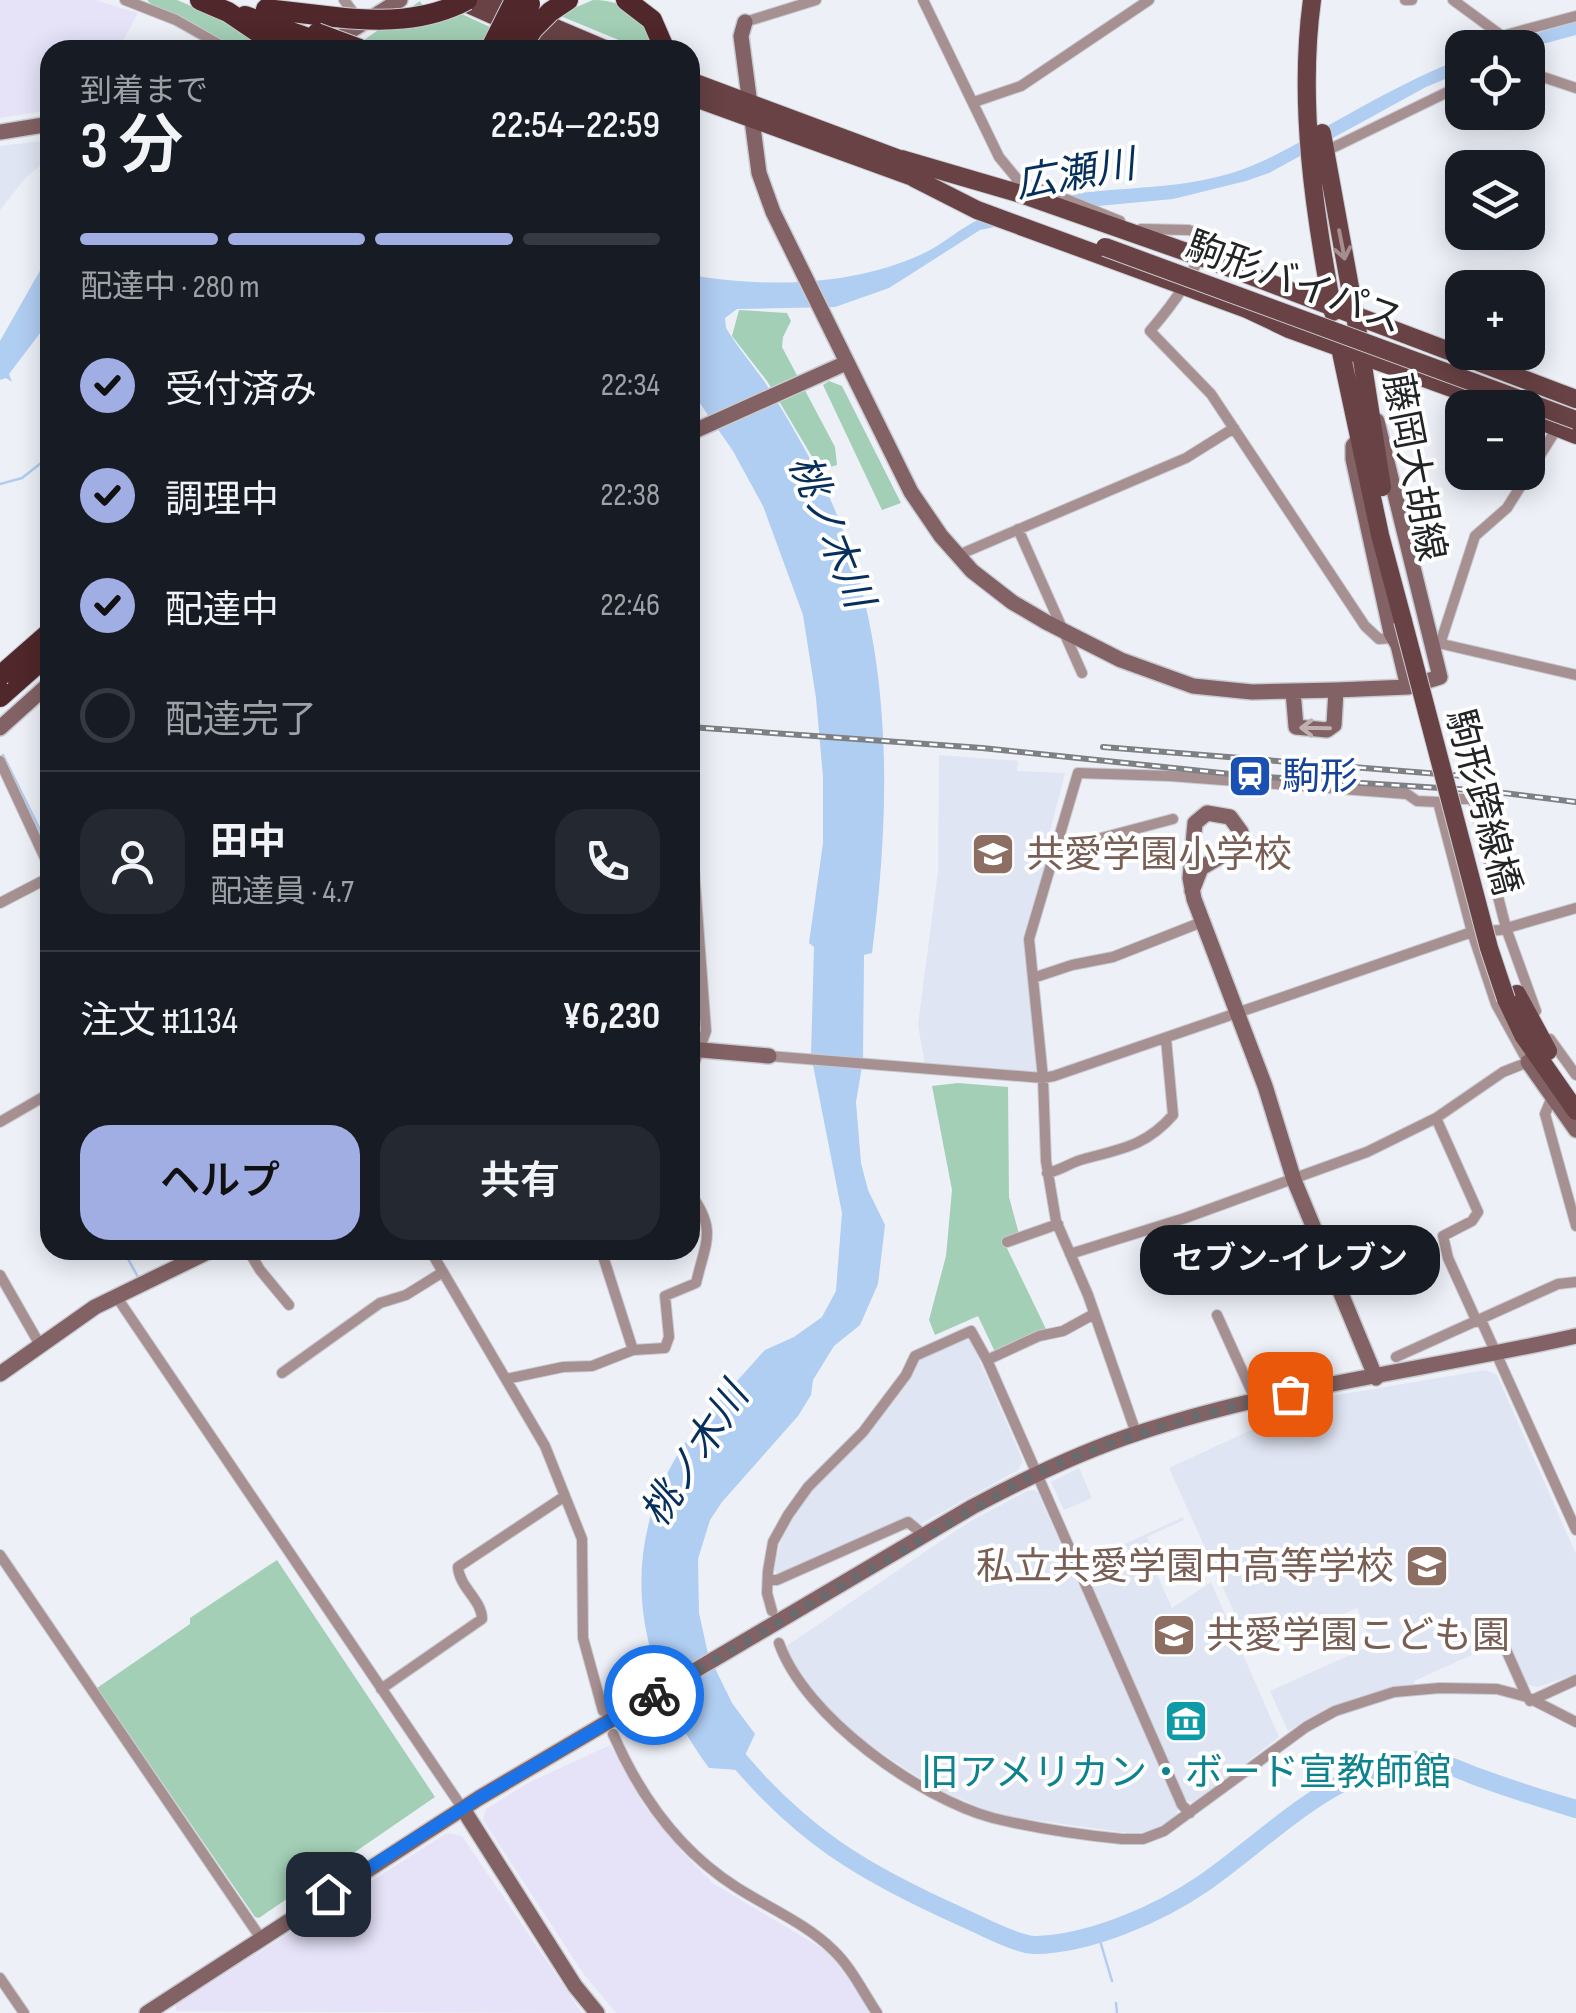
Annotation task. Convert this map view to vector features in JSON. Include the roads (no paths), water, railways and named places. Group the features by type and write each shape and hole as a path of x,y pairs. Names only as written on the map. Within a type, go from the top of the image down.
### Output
{"highway":[{"path":"200,0 266,9 339,9 404,19 446,10 468,0"},
{"path":"499,40 532,4 568,0"},
{"path":"626,0 652,20 661,40"},
{"path":"651,0 672,40"},
{"path":"513,40 532,4"},
{"path":"527,40 534,29 532,4"},
{"path":"235,6 315,40"},
{"path":"235,6 273,40"},
{"path":"266,9 315,40"},
{"path":"0,697 9,679 40,643"},
{"path":"9,679 40,659"}],"main road":[{"path":"458,0 548,40"},
{"path":"490,0 584,40"},
{"path":"1312,0 1308,50 1320,152"},
{"path":"1315,130 1324,0"},
{"path":"700,87 914,178 1008,195 1101,218 1576,398"},
{"path":"700,98 749,109 1008,195 1050,226 1182,287 1457,390"},
{"name":"藤岡大胡線","path":"1320,152 1314,200 1326,279 1380,535 1408,620"},
{"name":"藤岡大胡線","path":"1320,152 1356,315 1383,495 1408,620"},
{"name":"駒形バイパス","path":"1050,226 1107,242 1569,423"},
{"path":"1300,294 1318,289 1326,279"},
{"name":"駒形跨線橋","path":"1408,620 1490,948 1512,996"},
{"path":"1512,996 1576,1091"},
{"path":"1512,996 1523,1035 1576,1110"}],"street":[{"path":"125,0 210,40"},
{"path":"315,40 363,24 400,0"},
{"path":"814,0 746,22 741,30 762,183 825,324 911,492 956,556 1012,602 1121,660 1176,681 1226,691 1408,686 1440,677 1436,644 1404,538 1386,447 1368,398"},
{"path":"923,0 1000,157 1008,195"},
{"path":"974,102 1021,86 1150,0"},
{"path":"1452,0 1502,36 1576,16"},
{"path":"339,9 363,24"},
{"path":"1545,78 1576,88"},
{"path":"1320,152 1445,92"},
{"path":"0,132 40,126"},
{"path":"1198,256 1168,311 1150,331 1212,394 1365,626 1379,640 1393,638"},
{"path":"700,429 846,363"},
{"path":"1436,644 1476,536 1508,508 1569,423"},
{"path":"956,556 1186,458 1234,428"},
{"path":"1360,438 1352,453 1355,472 1393,638 1408,686"},
{"path":"1018,529 1082,673"},
{"path":"1436,644 1576,674"},
{"path":"1293,691 1296,727 1328,730 1334,725 1336,690"},
{"path":"0,728 40,692"},
{"path":"0,762 40,847"},
{"path":"1136,1433 1058,1224 1047,1172 1043,1078 1029,939 1078,772 1407,794 1417,801 1473,799 1506,928 1532,1003 1548,1036 1576,1075"},
{"path":"1438,802 1472,932 1496,1004 1528,1062 1576,1130"},
{"path":"1192,890 1201,868 1240,845 1241,832 1230,816 1212,812 1197,819 1192,890 1265,1086 1294,1180 1376,1378"},
{"path":"1052,852 1173,819"},
{"path":"0,903 40,882"},
{"path":"700,1049 1043,1078 1472,932 1506,928 1576,908"},
{"path":"1033,978 1112,957 1202,922"},
{"path":"700,950 706,1031 700,1042"},
{"path":"1047,1172 1120,1152 1160,1130 1173,1114 1166,1039"},
{"path":"1070,1254 1367,1152 1436,1118 1495,1077 1528,1062"},
{"path":"1552,1098 1545,1114 1576,1226"},
{"path":"0,1122 40,1099"},
{"path":"1436,1118 1478,1212 1472,1221 1444,1236 1448,1258 1498,1354 1576,1530"},
{"path":"506,1379 563,1366 592,1366 633,1350 665,1348 669,1337 665,1296 696,1283 708,1226 700,1207"},
{"path":"1007,1242 1058,1224"},
{"path":"0,1374 88,1312 183,1260"},
{"path":"254,1260 289,1305"},
{"path":"436,1260 548,1454 566,1496 582,1540 583,1638 603,1711"},
{"path":"604,1260 633,1350"},
{"path":"282,1373 380,1302 406,1294 443,1272"},
{"path":"0,1275 40,1346"},
{"path":"1396,1357 1558,1284 1576,1282"},
{"path":"116,1296 597,2013"},
{"path":"987,1360 1094,1314"},
{"path":"1217,1315 1256,1401"},
{"path":"772,1611 768,1580 774,1542 788,1515 808,1488 863,1432 915,1356 971,1331 1182,1805 1190,1813"},
{"path":"147,2013 167,2008 260,1937 462,1809 1034,1474 1136,1433 1256,1401 1576,1336"},
{"path":"382,1689 482,1619 482,1610 459,1577 458,1568 566,1496"},
{"path":"768,1580 777,1580 908,1522 924,1535"},
{"path":"0,1555 260,1937"},
{"path":"1503,1643 1529,1699"},
{"path":"779,1644 796,1679 848,1735 926,1788 994,1818 1136,1840 1164,1831 1296,1733 1353,1704 1394,1692 1497,1689 1529,1699 1576,1722"},
{"path":"1529,1699 1576,1680"},
{"path":"613,1734 644,1795 685,1846 734,1886 824,1942 877,2013"},
{"path":"0,1978 24,2013"}],"water":[{"path":"1576,21 1576,35 1545,43 1545,31"},
{"path":"1445,66 1445,79 1269,173 1173,199 1098,206 980,230 889,288 835,307 737,309 725,318 726,328 774,397 826,490 865,601 876,659 882,717 883,836 872,953 864,955 863,1060 856,1102 861,1163 868,1190 885,1225 878,1284 860,1325 834,1346 813,1380 811,1395 798,1416 710,1520 698,1559 699,1613 708,1654 732,1703 755,1734 738,1770 709,1768 679,1721 658,1673 645,1624 641,1576 648,1528 664,1481 690,1436 727,1393 725,1373 737,1381 765,1350 794,1337 822,1317 836,1291 842,1213 811,1055 814,947 809,943 823,843 823,777 816,698 803,615 763,506 733,451 700,403 700,276 778,283 866,273 920,255 978,220 1022,204 1074,194 1206,180 1247,168"},
{"path":"40,271 40,333 9,374 12,382 0,380 0,341"}],"waterway":[{"path":"0,484 22,478 40,464"},
{"path":"3,755 40,830"},
{"path":"129,1260 138,1277"},
{"name":"桃ノ木川","path":"728,1747 781,1805 835,1849 894,1885 990,1930 1035,1945 1101,1933 1166,1906 1204,1883 1330,1790 1387,1765 1417,1760 1440,1763 1576,1809"},
{"path":"1098,1934 1112,1981"},
{"path":"1116,2003 1117,2013"}],"railway":[{"path":"0,665 40,667"},
{"path":"700,728 982,748 1250,776 1488,791 1576,802"},
{"path":"1103,747 1477,777"}],"place":[{"name":"駒形","path":"1250,776"},
{"name":"共愛学園小学校","path":"993,854"},
{"name":"セブン-イレブン","path":"1290,1394"},
{"name":"私立共愛学園中高等学校","path":"1427,1566"},
{"name":"共愛学園こども園","path":"1174,1635"},
{"name":"旧アメリカン・ボード宣教師館","path":"1186,1721"}],"water label":[{"name":"広瀬川","path":"1075,173"}]}
